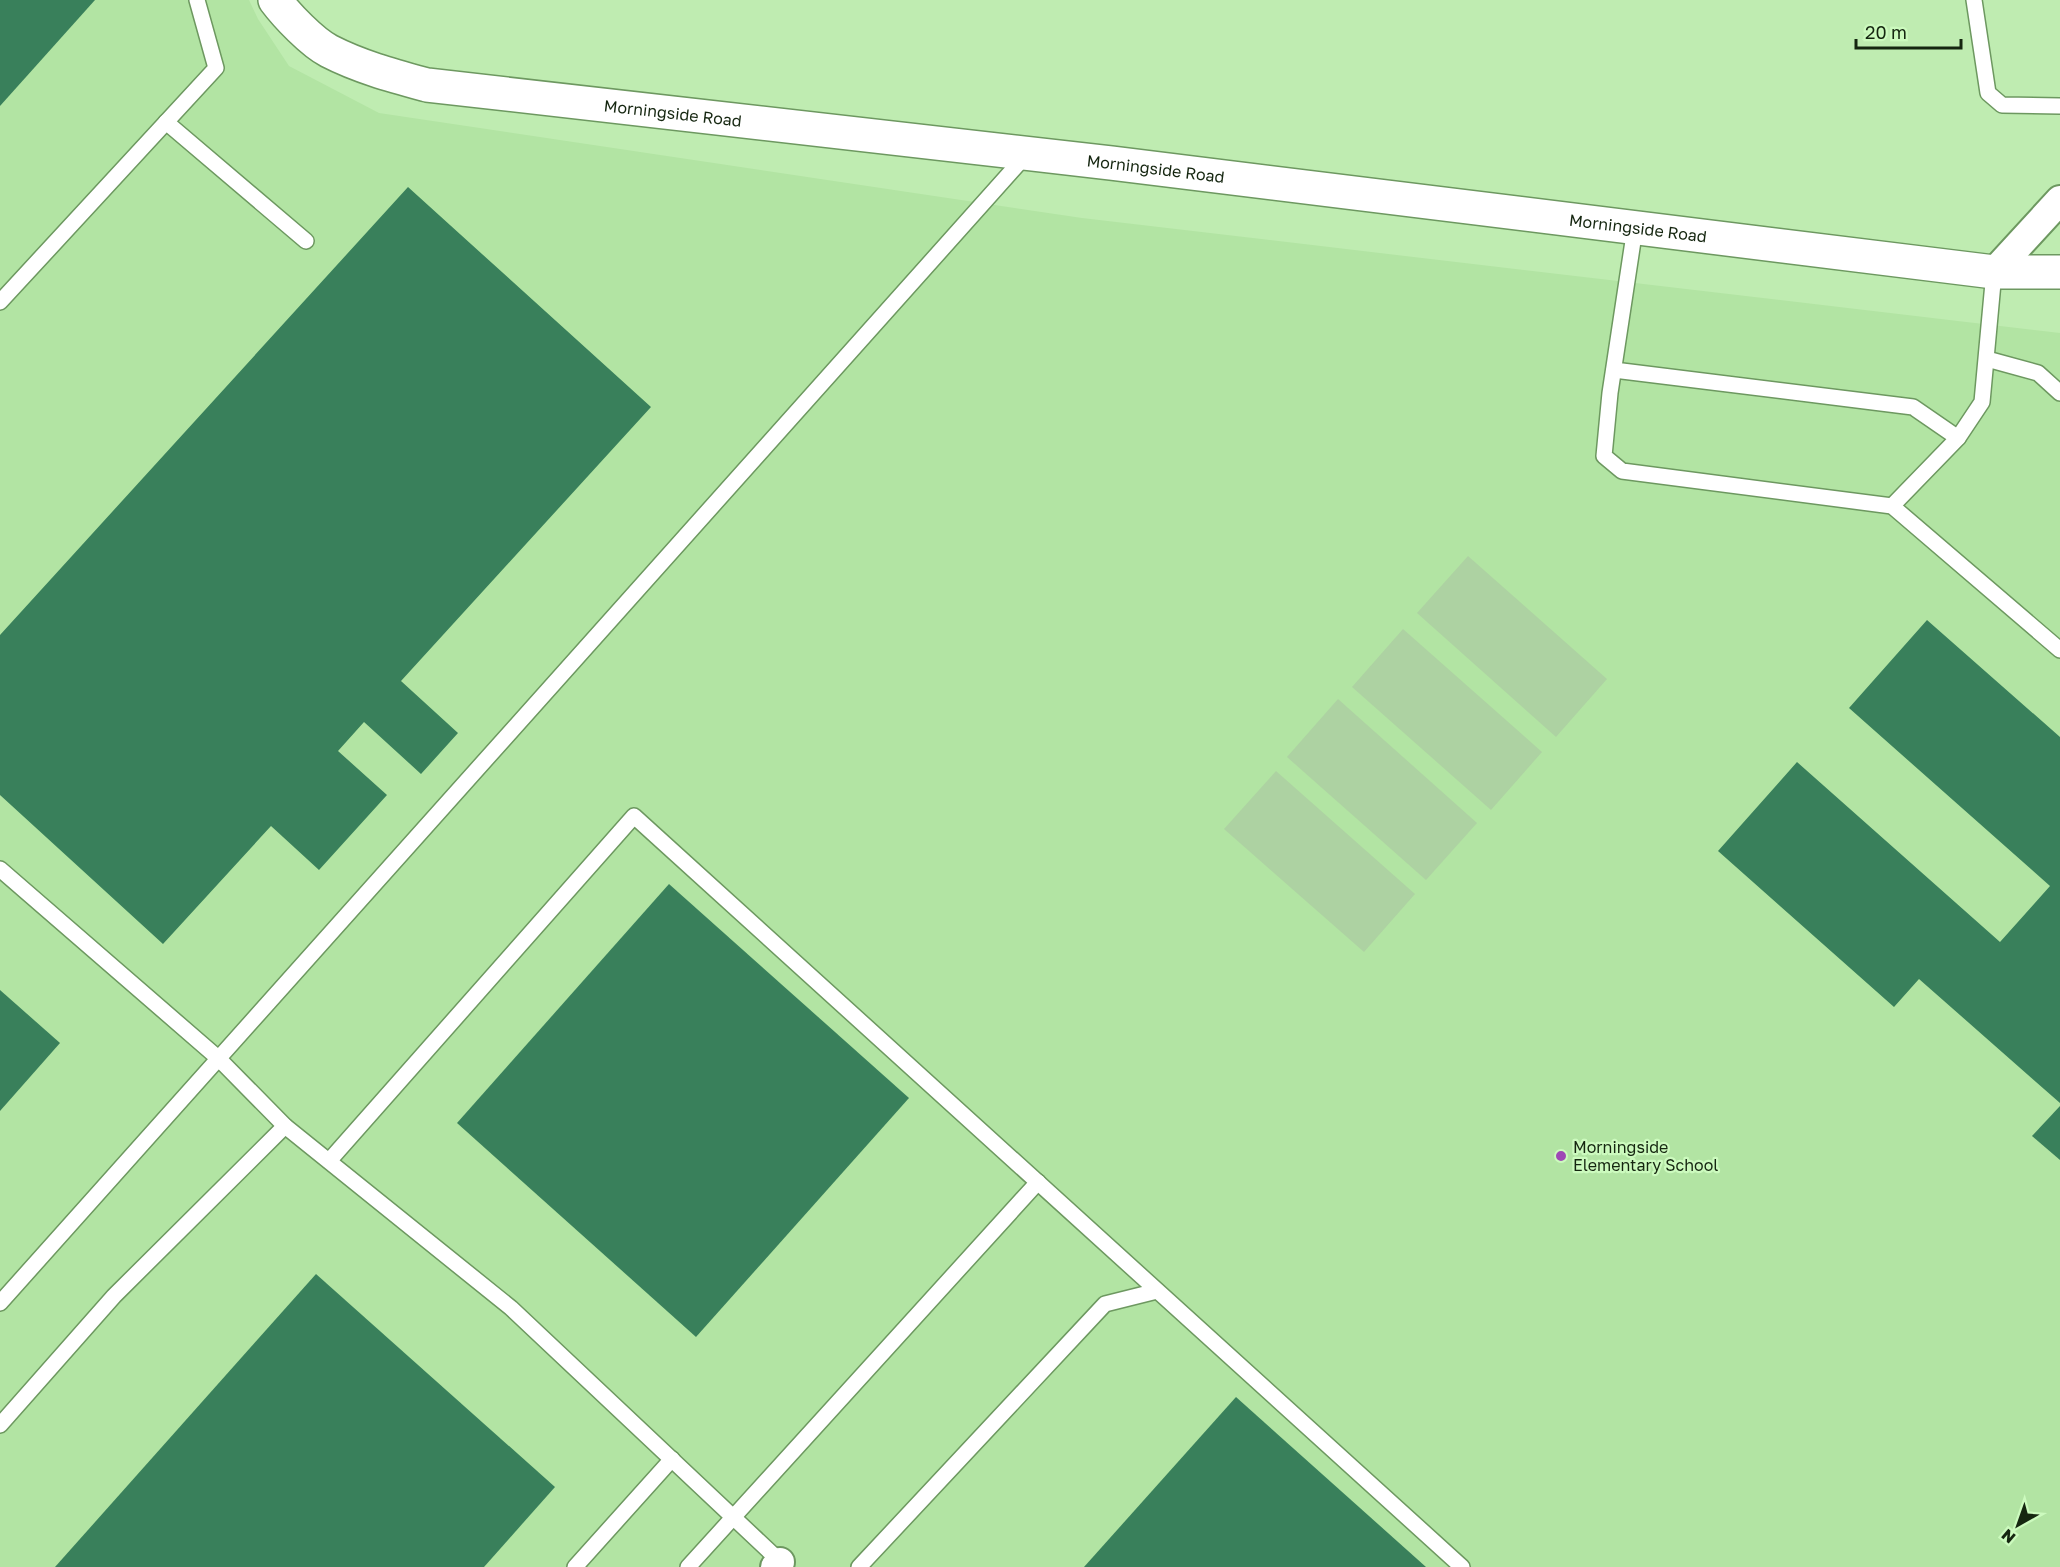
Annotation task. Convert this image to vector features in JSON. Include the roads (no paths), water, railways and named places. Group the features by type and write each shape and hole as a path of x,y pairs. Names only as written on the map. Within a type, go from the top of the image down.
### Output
{"street":[{"name":"Morningside Road","path":"275,0 286,16 328,50 376,70 427,85 1027,154 1994,272 2060,272"},
{"path":"1994,272 2060,200"}],"lane":[{"path":"0,302 216,68 196,0"},
{"path":"1974,0 1988,93 2002,105 2060,106"},
{"path":"166,122 306,241"},
{"path":"0,1303 1027,154"},
{"path":"1635,228 1604,456 1622,471 1892,506 2060,650"},
{"path":"1892,506 1958,438 1982,402 1994,272"},
{"path":"1987,359 2038,373 2060,393"},
{"path":"1614,370 1913,407 1958,438"},
{"path":"329,1161 634,816 1462,1567"},
{"path":"0,869 218,1058 285,1126 511,1308 672,1459 780,1565"},
{"path":"0,1425 114,1296 285,1126"},
{"path":"688,1567 1038,1182"},
{"path":"859,1567 1105,1304 1157,1291"},
{"path":"575,1567 672,1459"}],"place":[{"name":"Morningside Elementary School","path":"1561,1156"}]}
